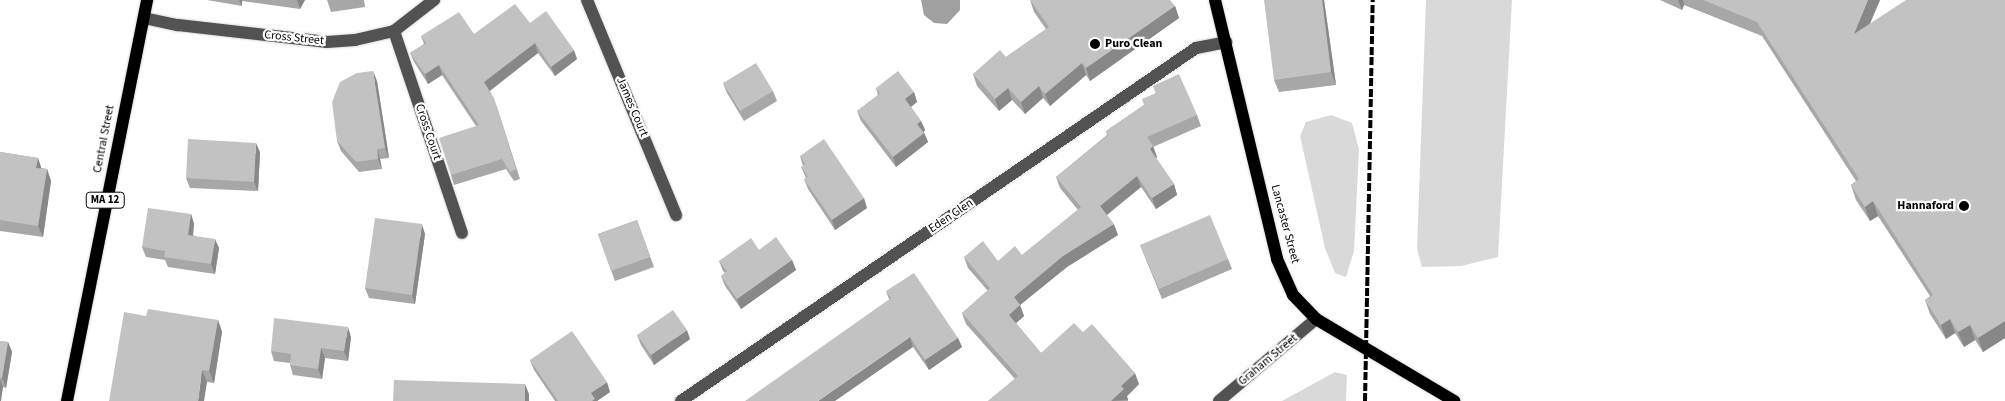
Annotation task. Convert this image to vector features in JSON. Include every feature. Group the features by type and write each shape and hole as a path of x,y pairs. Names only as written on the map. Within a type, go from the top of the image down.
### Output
{"main road":[{"name":"Central Street","path":"67,401 147,0"},
{"name":"Lancaster Street","path":"1215,0 1277,259 1293,295 1316,319 1454,401"}],"street":[{"name":"Cross Street","path":"144,18 178,25 327,42 355,40 394,31 434,0"},
{"name":"James Court","path":"587,0 676,215"},
{"name":"Cross Court","path":"394,31 462,233"},
{"name":"Eden Glen","path":"681,401 1196,48 1226,42"},
{"name":"Graham Street","path":"1219,401 1316,319"}],"shaded area":[{"path":"921,0 960,0 960,10 947,24 934,23 924,15"},
{"path":"1426,0 1512,0 1498,257 1461,266 1422,267 1417,249"},
{"path":"1331,115 1352,123 1359,149 1354,251 1346,277 1335,273 1325,248 1300,136 1306,122"},
{"path":"1335,372 1347,375 1346,401 1282,401"}],"building":[{"name":"Puro Clean","path":"1030,0 1170,0 1175,6 1086,68 1082,63 1045,94 1039,86 1021,102 1008,88 995,99 973,74 1000,50 1006,57 1049,27"},
{"path":"1264,0 1322,0 1331,72 1274,80"},
{"path":"1703,0 1868,0 1854,34 1906,0 2005,0 2005,321 1978,338 1970,325 1958,332 1950,319 1941,325 1925,300 1933,295 1873,201 1865,207 1851,185 1859,179 1757,22"},
{"path":"515,4 530,23 546,11 574,50 551,67 535,43 484,82 494,98 516,169 510,172 502,159 451,175 439,138 479,125 439,65 425,74 410,53 426,43 421,36 459,12 474,34"},
{"path":"756,63 773,91 740,111 723,83"},
{"path":"373,71 385,148 377,149 378,159 356,162 337,141 332,102 340,82 357,73"},
{"path":"898,71 914,92 905,99 921,121 917,124 924,133 893,157 857,111 880,94 876,88"},
{"path":"1179,74 1197,115 1147,137 1153,146 1150,149 1174,184 1152,198 1137,176 1100,206 1114,224 1063,256 1014,297 1020,305 1009,315 1041,353 1074,323 1083,332 1092,324 1135,373 1121,386 1124,389 1111,401 988,401 1018,376 962,313 990,288 964,257 983,241 998,261 1015,246 1022,255 1081,207 1056,177 1108,135 1106,131 1144,105 1142,99 1156,93 1153,86"},
{"path":"188,139 256,143 254,182 186,178"},
{"path":"824,139 864,198 832,220 804,179 808,177 801,167 805,164 800,156"},
{"path":"0,152 38,158 36,168 47,169 38,226 0,220"},
{"path":"148,208 191,214 188,235 215,239 211,264 164,257 165,251 142,247"},
{"path":"1210,215 1228,259 1159,289 1140,245"},
{"path":"375,218 422,224 412,295 365,288"},
{"path":"637,220 650,257 611,271 598,234"},
{"path":"776,237 792,260 737,299 721,276 727,271 719,261 751,238 759,250"},
{"path":"914,273 958,338 925,360 910,337 818,401 745,401 891,298 886,291"},
{"path":"148,309 218,320 209,371 202,370 198,401 109,401 124,312 146,316"},
{"path":"673,310 687,330 651,355 637,335"},
{"path":"274,318 348,327 344,351 321,348 318,369 290,365 291,354 271,351"},
{"path":"572,331 607,382 591,393 595,399 592,401 558,401 530,360"},
{"path":"0,341 8,342 2,378 0,378"},
{"path":"394,380 525,384 525,401 393,401"}],"railway":[{"path":"1365,401 1373,0"}],"place":[{"name":"Puro Clean","path":"1095,44"},
{"name":"Hannaford","path":"1964,206"}]}
